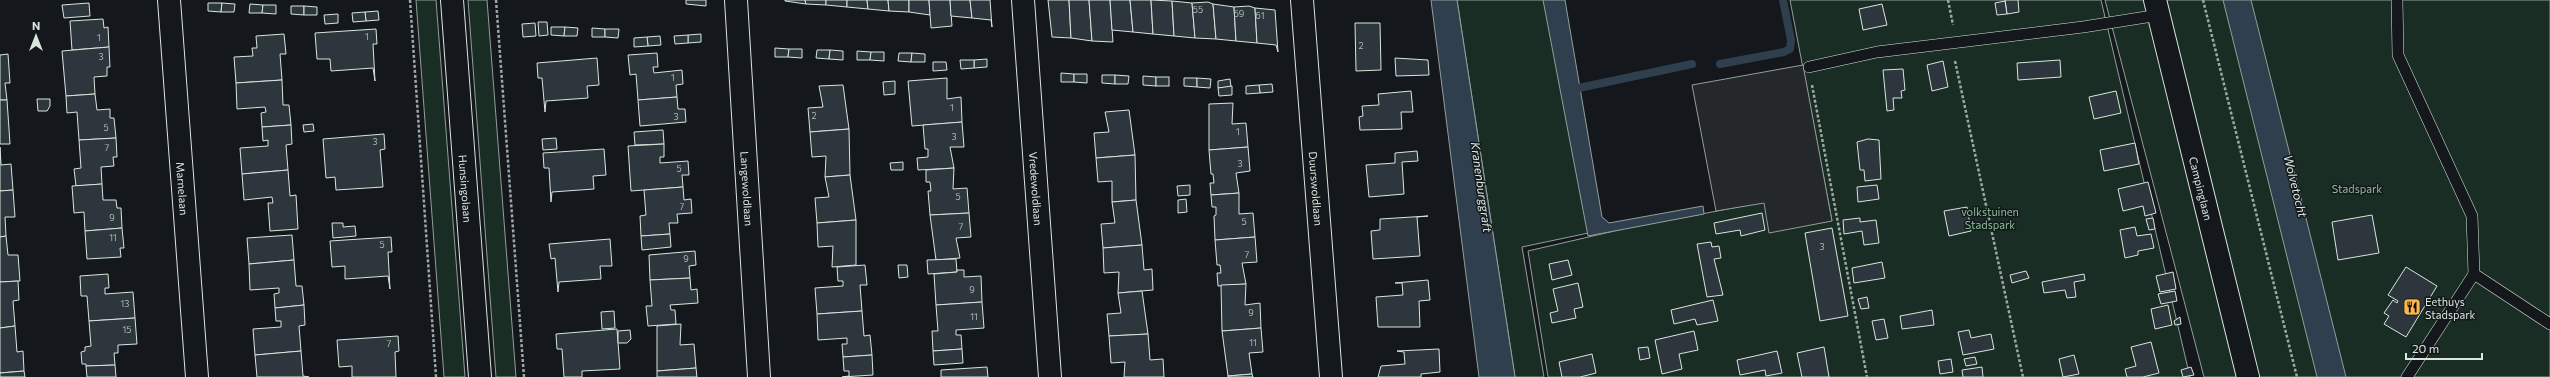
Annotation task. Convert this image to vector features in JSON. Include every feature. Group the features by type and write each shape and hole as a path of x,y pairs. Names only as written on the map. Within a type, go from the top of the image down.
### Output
{"street":[{"name":"Marnelaan","path":"169,0 197,377"},
{"name":"Hunsingolaan","path":"452,0 480,377"},
{"name":"Langewoldlaan","path":"736,0 759,377"},
{"name":"Vredewoldlaan","path":"1023,0 1050,377"},
{"name":"Duurswoldlaan","path":"1302,0 1331,377"},
{"name":"Campinglaan","path":"2157,8 2248,377"}],"lane":[{"path":"2397,0 2398,55 2472,216 2474,274 2407,377"},
{"path":"1809,68 1876,52 1957,41 2083,27 2157,8"},
{"path":"2474,274 2550,324"}],"path":[{"path":"410,0 436,377"},
{"path":"496,0 524,377"},
{"path":"1948,0 1957,41 1955,65 2024,377"},
{"path":"2203,0 2297,377"},
{"path":"1809,68 1867,377"}],"green space":[{"path":"416,0 436,0 465,377 444,377"},
{"path":"468,0 487,0 516,377 496,377"},
{"path":"1457,0 1552,0 1593,232 1522,247 1544,377 1515,377"},
{"name":"volkstuinen Stadspark","path":"1790,0 2101,0 2190,377 1548,377 1528,251 1623,229 1764,202 1832,221"},
{"name":"Stadspark","path":"2105,0 2550,0 2550,377 2204,377"}],"shaded area":[{"path":"1803,65 1832,221 1769,233 1764,203 1716,211 1692,85"}],"water":[{"name":"Kranenburggraft","path":"1431,0 1457,0 1515,377 1479,377"},
{"path":"1543,0 1565,0 1602,217 1609,223 1703,206 1704,214 1588,236"},
{"name":"Wolvetocht","path":"2223,0 2251,0 2346,377 2317,377"}],"building":[{"path":"686,0 706,0 706,6 686,4"},
{"path":"805,0 806,4 785,1"},
{"path":"805,0 826,0 826,5 806,4"},
{"path":"826,0 847,0 847,7 826,5"},
{"path":"847,0 867,0 868,9 847,7"},
{"path":"867,0 888,0 889,11 868,9"},
{"path":"888,0 909,0 909,12 889,11"},
{"path":"909,0 929,0 930,15 909,12"},
{"path":"929,0 950,0 952,26 931,28"},
{"path":"950,0 970,0 972,18 951,16"},
{"path":"970,0 990,0 992,27 991,20 972,18"},
{"path":"1048,0 1069,0 1071,38 1052,37"},
{"path":"1069,0 1089,0 1092,41 1071,38"},
{"path":"1089,0 1110,0 1113,42 1092,41"},
{"path":"1110,0 1130,0 1133,32 1112,30"},
{"path":"1130,0 1151,0 1153,34 1133,32"},
{"path":"1151,0 1172,1 1174,36 1153,34"},
{"path":"2005,0 2018,0 2019,12 2007,14"},
{"path":"1172,1 1192,3 1195,38 1174,36"},
{"path":"2005,1 2007,14 1997,15 1995,3"},
{"path":"1208,2 1213,4 1216,39 1195,38 1192,3"},
{"path":"89,3 90,16 64,18 62,5"},
{"path":"208,3 222,3 221,12 208,11"},
{"path":"222,3 235,4 234,12 221,12"},
{"path":"250,4 263,5 262,13 249,13"},
{"path":"1213,4 1234,7 1236,41 1216,39"},
{"path":"1882,4 1887,25 1863,30 1859,9"},
{"path":"263,5 276,5 276,14 262,13"},
{"path":"291,6 304,6 304,15 291,14"},
{"path":"304,6 317,7 317,15 304,15"},
{"path":"1249,6 1255,8 1257,43 1236,41 1234,7"},
{"path":"1255,8 1275,10 1278,52 1276,45 1257,43"},
{"path":"378,11 379,20 366,21 365,12"},
{"path":"365,12 366,21 353,22 352,13"},
{"path":"338,14 338,23 325,24 324,15"},
{"path":"103,19 104,28 108,27 109,47 72,50 70,21"},
{"path":"538,22 547,22 548,35 539,36"},
{"path":"535,23 536,36 523,37 522,24"},
{"path":"1355,23 1380,23 1381,70 1356,71"},
{"path":"551,27 565,27 564,36 551,35"},
{"path":"565,27 578,28 577,36 564,36"},
{"path":"592,28 605,29 605,37 592,37"},
{"path":"376,29 377,44 373,44 375,81 373,68 331,71 330,59 317,59 315,33"},
{"path":"605,29 619,29 618,38 605,37"},
{"path":"284,34 286,54 280,54 282,80 236,83 234,57 253,56 252,48 257,48 256,36"},
{"path":"701,34 701,42 688,43 688,35"},
{"path":"688,35 688,43 675,44 674,36"},
{"path":"660,36 661,45 648,46 647,37"},
{"path":"647,37 648,46 634,47 634,38"},
{"path":"109,47 110,67 107,67 107,76 94,77 95,94 66,96 62,51"},
{"path":"775,48 789,49 788,57 775,57"},
{"path":"789,49 802,49 802,58 788,57"},
{"path":"817,50 830,50 829,59 816,58"},
{"path":"830,50 843,51 843,60 829,59"},
{"path":"857,51 871,52 870,60 857,60"},
{"path":"871,52 884,52 884,61 870,60"},
{"path":"657,53 658,67 653,67 654,73 682,70 683,84 676,85 677,97 638,100 636,74 630,75 628,55"},
{"path":"899,53 912,53 911,62 898,61"},
{"path":"912,53 925,54 925,62 911,62"},
{"path":"8,54 10,83 5,83 7,100 0,100 0,55"},
{"path":"597,58 599,85 587,86 588,98 546,101 545,112 542,78 538,78 537,63"},
{"path":"1395,58 1428,60 1429,75 1396,76"},
{"path":"987,59 987,67 974,68 974,60"},
{"path":"960,60 974,60 974,68 961,69"},
{"path":"2060,60 2061,77 2018,80 2017,63"},
{"path":"1943,61 1948,87 1932,91 1927,65"},
{"path":"933,62 946,62 947,70 933,71"},
{"path":"1903,69 1905,90 1901,91 1902,98 1893,98 1894,110 1887,111 1883,70"},
{"path":"1061,73 1074,74 1074,82 1061,82"},
{"path":"1074,74 1087,74 1087,83 1074,82"},
{"path":"1102,75 1115,75 1115,84 1102,83"},
{"path":"1115,75 1129,76 1128,84 1115,84"},
{"path":"1143,76 1156,77 1156,86 1143,85"},
{"path":"1156,77 1169,77 1169,86 1156,86"},
{"path":"947,78 947,99 961,97 962,122 912,126 908,81"},
{"path":"1184,78 1197,78 1197,87 1184,86"},
{"path":"1197,78 1211,79 1210,88 1197,87"},
{"path":"1230,79 1231,87 1218,88 1218,81"},
{"path":"282,80 283,105 289,105 291,125 262,127 261,113 266,112 265,107 237,109 236,83"},
{"path":"895,81 895,94 884,95 883,82"},
{"path":"1272,84 1273,92 1260,93 1259,85"},
{"path":"843,85 849,129 810,132 808,108 823,107 819,86"},
{"path":"1259,85 1260,93 1246,94 1246,86"},
{"path":"1232,86 1232,95 1219,96 1218,88"},
{"path":"1411,91 1413,112 1401,112 1402,129 1360,130 1359,117 1363,116 1362,106 1379,105 1378,94"},
{"path":"2116,91 2121,113 2094,119 2089,97"},
{"path":"95,94 97,110 110,109 110,118 114,118 116,138 79,140 77,112 67,113 66,96"},
{"path":"677,97 678,109 685,109 686,122 640,126 638,100"},
{"path":"37,99 50,99 50,106 47,111 38,111"},
{"path":"0,100 7,100 10,144 0,144"},
{"path":"1233,103 1232,124 1246,123 1248,147 1209,150 1209,104"},
{"path":"1129,110 1135,155 1096,158 1094,133 1109,132 1105,112"},
{"path":"962,122 964,147 950,147 954,168 918,170 917,158 928,157 928,149 925,149 923,125"},
{"path":"313,124 314,131 304,132 303,125"},
{"path":"291,125 292,144 286,145 288,170 242,174 240,148 268,146 268,140 263,141 262,127"},
{"path":"849,129 850,175 825,177 826,156 812,157 810,132"},
{"path":"663,130 664,144 635,145 634,132"},
{"path":"384,134 385,149 380,150 383,187 336,190 335,177 326,178 323,139"},
{"path":"116,138 117,157 113,157 114,166 101,167 102,184 76,186 74,169 81,168 79,140"},
{"path":"556,138 557,149 543,150 542,139"},
{"path":"1868,139 1879,140 1881,179 1865,181 1864,170 1860,170 1857,142"},
{"path":"2135,143 2139,164 2104,171 2100,150"},
{"path":"664,144 664,157 660,157 660,163 688,161 689,175 682,175 683,187 631,191 628,146"},
{"path":"0,147 1,165 11,164 13,190 0,191"},
{"path":"1248,147 1250,171 1236,173 1239,193 1211,195 1210,183 1214,183 1213,174 1211,174 1209,150"},
{"path":"604,149 606,175 593,176 594,189 552,192 551,202 549,168 544,168 543,153"},
{"path":"1417,151 1418,161 1402,162 1404,194 1369,197 1366,165 1395,163 1395,153"},
{"path":"1135,155 1136,200 1112,202 1112,181 1098,182 1096,158"},
{"path":"903,162 903,170 891,170 890,163"},
{"path":"954,168 953,189 967,188 969,213 930,215 928,191 931,191 930,182 926,182 926,170"},
{"path":"288,170 290,196 296,195 298,229 270,231 268,203 273,203 272,197 244,200 242,174"},
{"path":"850,175 856,220 817,223 815,198 829,197 825,177"},
{"path":"2148,182 2156,213 2145,216 2143,206 2123,211 2118,189"},
{"path":"102,184 103,200 116,200 117,208 121,208 122,228 85,231 84,212 74,213 72,186"},
{"path":"1190,185 1190,195 1178,196 1177,186"},
{"path":"1877,185 1879,199 1858,202 1857,187"},
{"path":"683,187 684,200 691,199 692,213 677,214 678,223 669,223 670,234 641,236 640,216 646,215 644,190"},
{"path":"13,190 15,217 5,217 6,236 0,237 0,191"},
{"path":"1239,193 1239,214 1253,213 1255,237 1215,240 1214,216 1216,215 1216,207 1212,207 1211,195"},
{"path":"1186,199 1187,212 1178,213 1178,200"},
{"path":"1136,200 1142,245 1103,248 1101,224 1115,223 1112,202"},
{"path":"1967,207 1971,231 1949,236 1944,211"},
{"path":"969,213 971,237 956,238 960,258 936,260 930,215"},
{"path":"1762,213 1765,230 1741,236 1740,230 1716,234 1714,223"},
{"path":"2372,215 2379,253 2338,260 2332,222"},
{"path":"1428,216 1417,217 1420,256 1373,259 1371,231 1380,230 1380,219"},
{"path":"1860,218 1860,222 1876,220 1879,243 1864,245 1862,231 1844,234 1843,220"},
{"path":"2153,218 2155,229 2149,230 2146,219"},
{"path":"856,220 856,265 832,267 833,246 818,247 817,223"},
{"path":"332,223 343,223 343,227 355,226 356,236 333,238"},
{"path":"2135,227 2137,236 2151,234 2154,248 2138,251 2138,255 2125,258 2120,230"},
{"path":"122,228 124,248 120,248 121,257 87,259 85,231"},
{"path":"1832,228 1848,316 1820,321 1805,233"},
{"path":"670,234 671,247 642,250 641,236"},
{"path":"292,235 294,260 249,264 247,238"},
{"path":"6,236 8,255 18,255 20,281 0,282 0,237"},
{"path":"391,237 392,252 388,252 390,289 388,276 345,279 345,266 332,267 330,241"},
{"path":"1255,237 1257,262 1242,263 1246,284 1218,286 1217,273 1221,273 1220,265 1217,265 1215,240"},
{"path":"610,239 612,266 600,266 601,279 559,282 558,292 555,258 551,259 549,244"},
{"path":"1711,242 1712,247 1719,246 1721,258 1714,259 1723,295 1707,297 1697,244"},
{"path":"1142,245 1144,270 1152,269 1153,290 1118,293 1119,272 1104,273 1103,248"},
{"path":"695,251 696,265 689,266 690,278 650,280 649,255"},
{"path":"956,259 957,272 928,274 927,260"},
{"path":"294,260 296,286 302,286 304,305 275,308 274,294 279,293 279,288 250,290 249,264"},
{"path":"1568,260 1572,275 1552,280 1549,264"},
{"path":"1882,262 1885,278 1854,283 1852,268"},
{"path":"865,265 867,285 860,285 862,311 817,314 815,288 843,286 843,281 838,281 837,267"},
{"path":"898,265 907,265 908,277 899,278"},
{"path":"2406,267 2437,286 2406,337 2384,324 2389,316 2384,313 2393,300 2397,303 2398,301 2388,295"},
{"path":"957,270 964,270 964,277 981,276 982,302 936,305 934,274 957,272"},
{"path":"2026,271 2029,278 2012,283 2010,275"},
{"path":"2173,272 2176,289 2160,292 2156,276"},
{"path":"108,274 109,288 105,288 105,294 133,292 135,318 89,321 87,296 81,296 80,276"},
{"path":"2084,274 2085,280 2074,282 2076,297 2067,298 2065,290 2044,293 2042,282"},
{"path":"690,278 691,290 697,289 698,303 670,305 671,310 675,310 676,324 648,326 646,306 652,306 650,280"},
{"path":"1428,280 1430,300 1419,301 1420,327 1378,327 1376,297 1403,295 1402,283 1395,283"},
{"path":"18,281 19,300 13,301 15,326 0,328 0,282"},
{"path":"1578,283 1583,307 1574,309 1576,318 1552,323 1550,313 1558,311 1553,289"},
{"path":"1246,284 1245,305 1260,303 1261,328 1222,331 1221,285"},
{"path":"1142,291 1148,334 1109,336 1107,314 1121,313 1118,293"},
{"path":"2175,291 2177,301 2161,304 2158,294"},
{"path":"1867,297 1869,308 1861,309 1858,299"},
{"path":"1713,300 1718,321 1697,325 1695,319 1674,324 1671,310"},
{"path":"982,302 984,328 956,330 956,335 961,335 962,349 933,351 932,331 938,331 936,305"},
{"path":"304,305 305,325 299,326 301,351 255,355 253,329 281,327 281,321 276,321 275,308"},
{"path":"2168,305 2172,325 2155,329 2151,309"},
{"path":"1932,310 1934,325 1902,329 1900,316"},
{"path":"614,311 615,328 602,329 601,312"},
{"path":"862,311 864,336 870,335 872,355 843,357 842,344 847,344 847,338 818,340 817,314"},
{"path":"2180,317 2181,324 2175,325 2174,321"},
{"path":"135,318 137,344 118,345 118,353 114,353 115,365 86,366 86,364 82,364 81,352 85,351 85,347 91,346 89,321"},
{"path":"1884,319 1888,338 1876,340 1872,321"},
{"path":"681,324 680,345 694,344 696,368 657,371 657,326"},
{"path":"15,326 17,352 23,351 24,371 0,373 0,328"},
{"path":"1261,328 1263,352 1249,353 1252,374 1228,376 1222,331"},
{"path":"617,329 620,369 582,371 582,377 564,377 562,349 557,349 556,334"},
{"path":"630,330 631,339 627,343 618,343 618,331"},
{"path":"1969,330 1971,338 1991,334 1994,349 1963,355 1958,332"},
{"path":"1694,331 1698,350 1679,354 1682,369 1662,374 1655,340"},
{"path":"1148,334 1150,360 1163,359 1164,377 1124,377 1125,362 1111,363 1109,336"},
{"path":"398,336 399,351 395,352 396,377 352,377 352,366 339,367 337,340"},
{"path":"2151,342 2159,373 2143,377 2127,377 2125,369 2136,366 2131,347"},
{"path":"1648,347 1650,358 1640,360 1638,348"},
{"path":"1824,347 1829,377 1802,377 1797,353"},
{"path":"962,349 963,363 934,365 933,351"},
{"path":"1439,349 1440,372 1421,374 1421,377 1378,377 1381,366 1405,364 1404,352 1397,351"},
{"path":"301,351 303,376 309,377 257,377 255,355"},
{"path":"1777,351 1782,373 1766,376 1765,370 1740,375 1737,360"},
{"path":"1592,354 1596,373 1580,377 1562,377 1559,362"},
{"path":"872,355 873,375 842,377 849,376 849,371 844,371 843,357"},
{"path":"2074,355 2079,374 2063,377 2059,359"},
{"path":"1975,357 1977,364 1966,366 1964,359"},
{"path":"1951,359 1953,372 1940,374 1938,361"},
{"path":"115,365 116,377 87,377 86,366"},
{"path":"987,367 988,377 941,377 941,370"},
{"path":"1982,367 1983,377 1963,377 1962,370"},
{"path":"2191,367 2194,375 2183,377 2181,370"},
{"path":"696,368 697,377 657,377 657,371"},
{"path":"24,371 25,377 0,377 0,373"},
{"path":"1252,374 1253,377 1228,377 1228,376"}],"waterway":[{"path":"1720,64 1784,52 1790,49 1791,40 1783,0"},
{"path":"1574,89 1692,64"}],"place":[{"name":"Eethuys Stadspark","path":"2412,307"}]}
